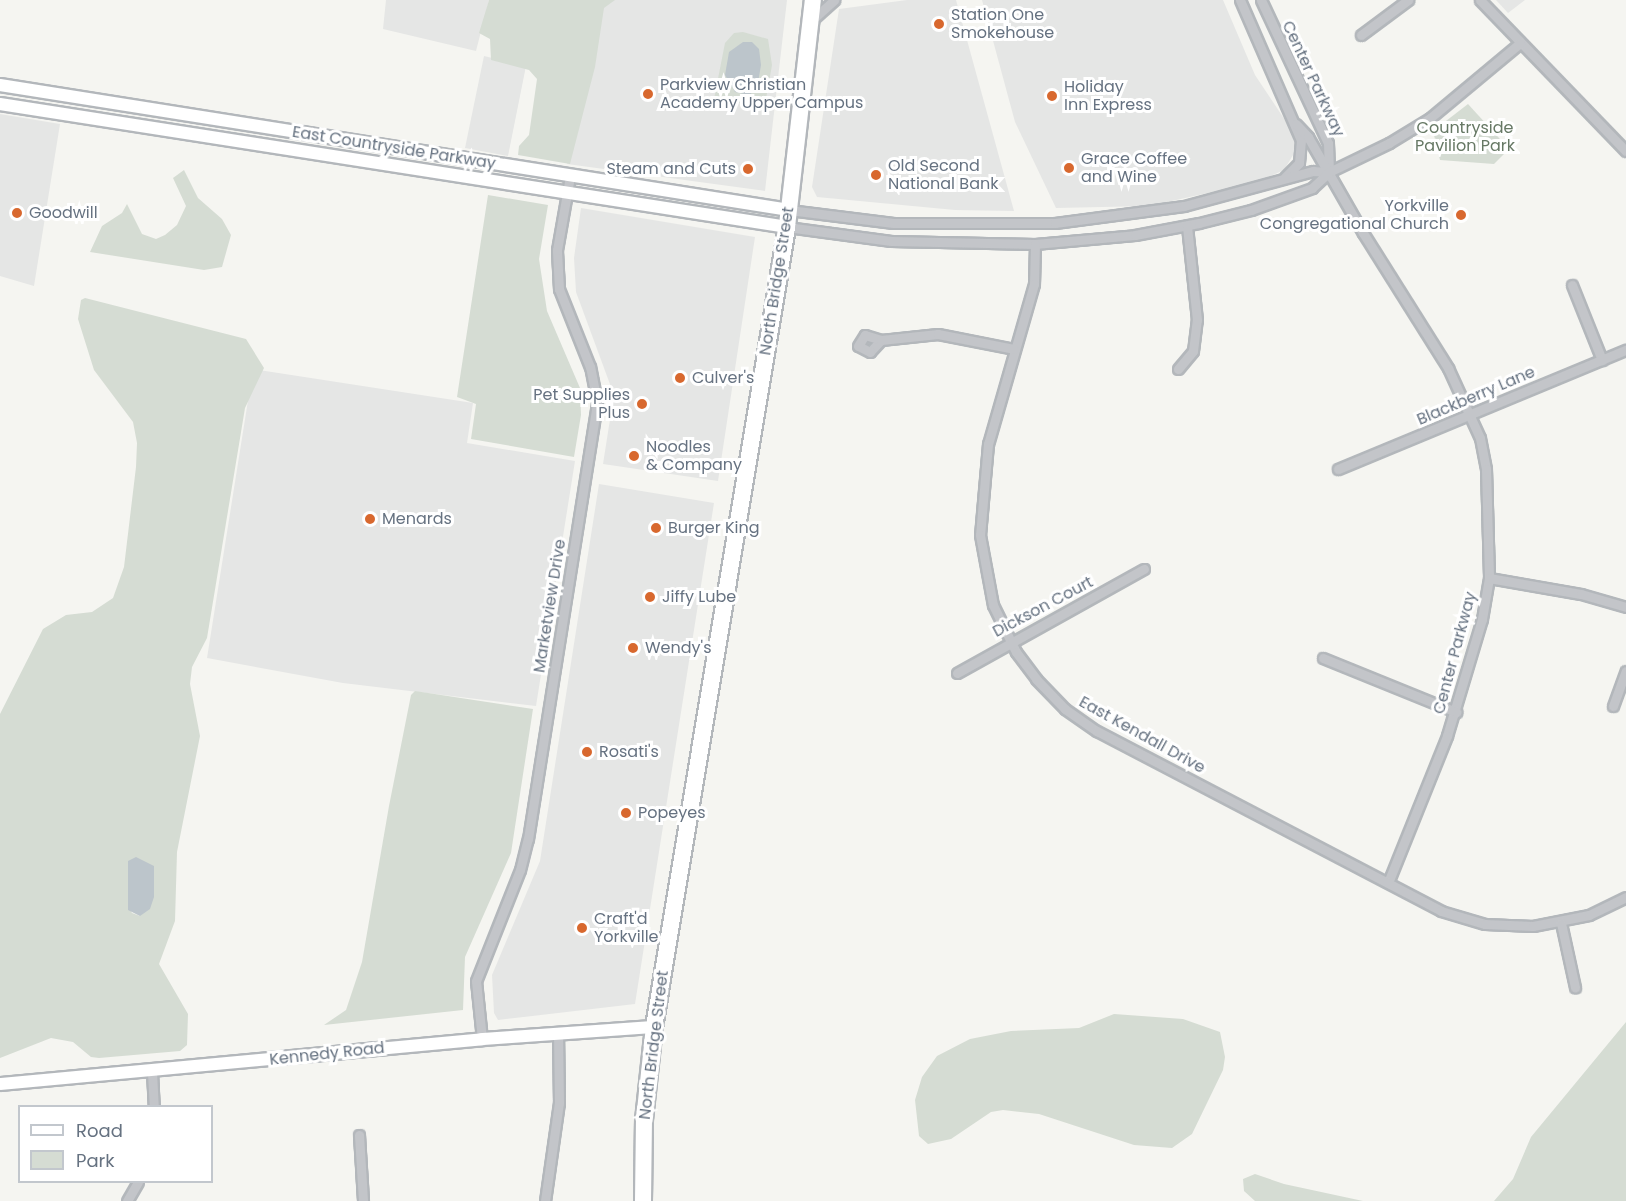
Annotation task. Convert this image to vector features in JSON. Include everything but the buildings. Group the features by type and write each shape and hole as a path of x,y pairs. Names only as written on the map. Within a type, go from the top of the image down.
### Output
{"highway":[{"name":"North Bridge Street","path":"643,1201 644,1120 654,1027 787,227 813,0"}],"street":[{"path":"811,22 834,0"},
{"name":"Center Parkway","path":"1240,0 1296,124 1301,140 1299,163 1280,181"},
{"name":"Center Parkway","path":"1261,0 1328,143 1329,172"},
{"path":"1360,35 1380,24 1408,0"},
{"path":"1480,0 1626,151"},
{"path":"787,227 891,241 1035,244 1187,226 1281,200 1312,188 1329,172 1389,143 1430,118 1520,43"},
{"name":"East Countryside Parkway","path":"0,85 789,210"},
{"name":"East Countryside Parkway","path":"0,104 787,227"},
{"path":"171,130 174,113"},
{"name":"Center Parkway","path":"1296,124 1329,172 1363,233 1433,342 1470,415 1486,469 1489,578 1482,619 1456,712 1388,883"},
{"path":"310,153 314,135"},
{"path":"789,210 893,223 1055,224 1184,206 1313,171 1329,172"},
{"name":"Marketview Drive","path":"482,1039 476,981 520,870 528,839 597,402 590,368 558,289 557,250 570,176"},
{"path":"1178,369 1193,351 1197,321 1187,226"},
{"name":"East Kendall Drive","path":"1035,244 1034,284 988,444 981,535 993,605 1026,668 1054,700 1097,731 1388,883 1461,918 1509,926 1561,923 1626,897"},
{"path":"1572,285 1602,360"},
{"path":"881,340 938,333 1014,349"},
{"name":"Blackberry Lane","path":"1338,470 1626,350"},
{"name":"Dickson Court","path":"957,673 1010,641 1144,569"},
{"path":"1489,578 1581,594 1626,607"},
{"path":"1323,658 1456,712"},
{"path":"1613,706 1626,671"},
{"path":"1561,923 1575,987"},
{"name":"Kennedy Road","path":"0,1084 152,1072 482,1039 654,1027"},
{"path":"545,1201 559,1103 558,1034"},
{"path":"152,1072 154,1105"},
{"path":"359,1135 363,1201"},
{"path":"127,1201 137,1183"}],"shaded area":[{"path":"386,0 489,0 476,51 383,29"},
{"name":"Parkview Christian Academy Upper Campus","path":"605,0 787,0 765,191 567,164"},
{"path":"907,0 956,0 1014,211 955,210 817,197 812,187 839,9"},
{"path":"982,0 1223,0 1255,75 1291,129 1296,150 1284,170 1257,182 1149,206 1056,208 1015,122"},
{"path":"1496,0 1525,0 1508,13"},
{"path":"743,42 752,42 759,49 761,65 757,89 749,95 735,92 725,75 729,52"},
{"path":"484,56 526,66 508,156 465,148"},
{"path":"0,114 60,124 34,286 0,276"},
{"path":"581,208 755,237 718,481 603,464 611,413 611,387 576,292 574,258"},
{"path":"253,369 473,403 467,443 575,461 536,706 343,683 207,658"},
{"path":"599,484 714,503 635,1004 498,1020 494,1013 492,975 540,861"},
{"path":"136,857 154,866 154,897 150,909 140,916 128,910 128,861"}],"green space":[{"path":"489,0 615,0 604,8 595,67 570,164 518,155 519,146 529,135 537,79 529,70 491,60 490,39 479,33"},
{"path":"743,32 768,39 772,65 766,99 746,104 714,99 725,43 734,33"},
{"name":"Countryside Pavilion Park","path":"1468,104 1509,149 1494,164 1440,160 1433,131"},
{"path":"184,170 198,198 222,219 231,235 222,267 204,270 90,252 102,226 122,213 127,204 142,234 156,239 177,225 186,206 173,178"},
{"path":"488,195 548,205 539,259 547,311 580,388 581,415 574,457 471,439 476,404 457,397"},
{"path":"85,298 246,339 264,368 245,408 207,638 192,667 190,684 200,736 177,852 175,921 159,964 188,1014 187,1045 180,1051 99,1058 91,1057 73,1042 51,1038 0,1058 0,714 43,629 66,615 92,612 113,598 124,567 136,467 137,443 133,422 94,370 78,319 81,300","holes":["129,872 140,916 132,913 128,905"]},
{"path":"415,691 533,709 511,853 465,957 463,1010 324,1025 346,1010 362,962 389,806 411,695"},
{"path":"1114,1014 1183,1019 1220,1032 1225,1057 1223,1070 1192,1134 1172,1148 1134,1145 1039,1114 1003,1110 991,1112 951,1139 928,1144 919,1136 915,1100 922,1077 937,1056 970,1039 1011,1031 1079,1028"},
{"path":"1626,1022 1626,1201 1494,1201 1513,1179 1531,1137"},
{"path":"1255,1174 1284,1184 1363,1201 1255,1201 1244,1191 1243,1179"}],"place":[{"name":"Station One Smokehouse","path":"939,24"},
{"name":"Parkview Christian Academy Upper Campus","path":"648,94"},
{"name":"Holiday Inn Express","path":"1052,96"},
{"name":"Grace Coffee and Wine","path":"1069,168"},
{"name":"Steam and Cuts","path":"748,169"},
{"name":"Old Second National Bank","path":"876,175"},
{"name":"Goodwill","path":"17,213"},
{"name":"Yorkville Congregational Church","path":"1461,215"},
{"name":"Culver's","path":"680,378"},
{"name":"Pet Supplies Plus","path":"642,404"},
{"name":"Noodles & Company","path":"634,456"},
{"name":"Menards","path":"370,519"},
{"name":"Burger King","path":"656,528"},
{"name":"Jiffy Lube","path":"650,597"},
{"name":"Wendy's","path":"633,648"},
{"name":"Rosati's","path":"587,752"},
{"name":"Popeyes","path":"626,813"},
{"name":"Craft'd Yorkville","path":"582,928"}]}
